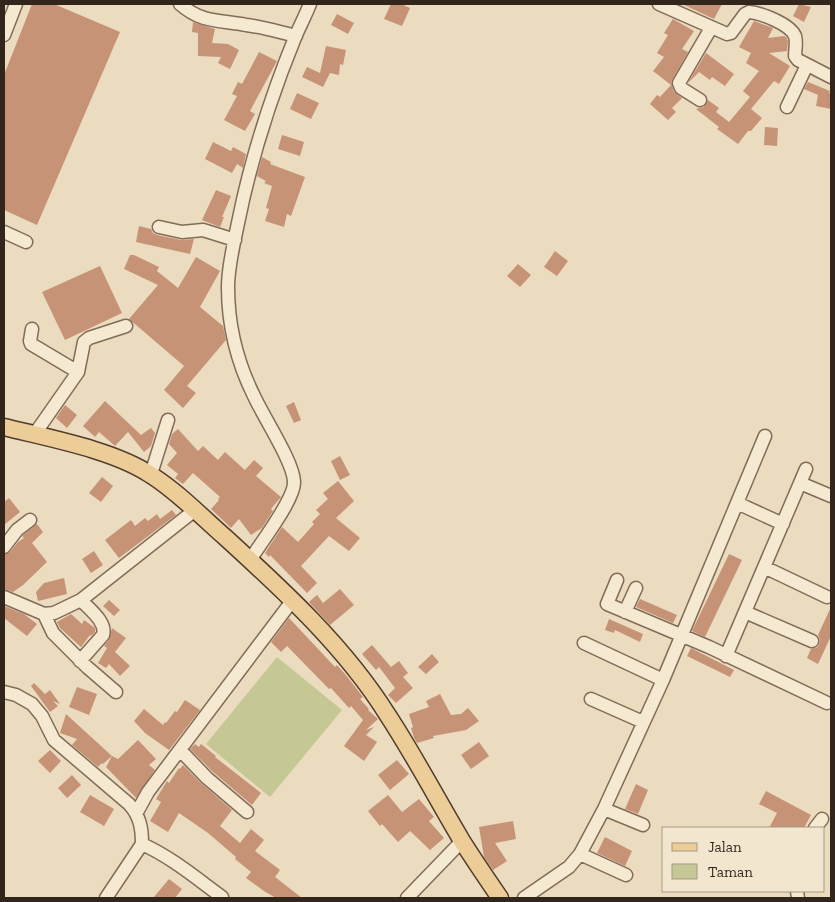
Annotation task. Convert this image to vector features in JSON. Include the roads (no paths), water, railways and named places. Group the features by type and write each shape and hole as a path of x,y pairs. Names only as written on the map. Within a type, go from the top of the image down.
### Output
{"main road":[{"path":"4,427 113,456 151,474 195,510 250,560 292,601 356,670 387,713 462,841 500,898"}],"street":[{"path":"4,34 16,4"},
{"path":"180,4 199,18 215,22 246,24 296,36"},
{"path":"250,560 290,498 295,482 292,468 253,395 239,359 228,305 228,283 235,240 253,157 296,36 310,4"},
{"path":"659,4 685,9 711,28 727,34 749,12 768,17 791,30 796,39 795,56 798,60 831,77"},
{"path":"700,100 681,88 679,83 711,28"},
{"path":"787,107 807,65"},
{"path":"160,228 182,232 203,230 235,240"},
{"path":"4,232 26,242"},
{"path":"34,434 78,372 84,342 89,338 126,326"},
{"path":"32,329 31,344 78,372"},
{"path":"151,474 168,420"},
{"path":"524,898 569,867 580,854 604,809 663,680 765,436"},
{"path":"726,656 806,469"},
{"path":"800,483 831,496"},
{"path":"737,503 782,524"},
{"path":"4,597 44,614 54,613 81,600 195,510"},
{"path":"4,546 30,520"},
{"path":"764,567 827,597"},
{"path":"617,580 606,604 726,656 827,703"},
{"path":"625,612 636,588"},
{"path":"80,661 103,635 104,631 103,625 81,600"},
{"path":"136,812 148,792 292,601"},
{"path":"744,612 812,641"},
{"path":"44,614 53,633 80,661 116,692"},
{"path":"584,643 663,680"},
{"path":"4,692 16,695 32,704 42,716 54,740 136,812 142,830 142,844 106,898"},
{"path":"591,699 644,722"},
{"path":"180,750 207,778 247,812"},
{"path":"604,809 643,825"},
{"path":"407,898 462,841"},
{"path":"142,844 165,856 224,898"},
{"path":"580,854 626,875"}]}
